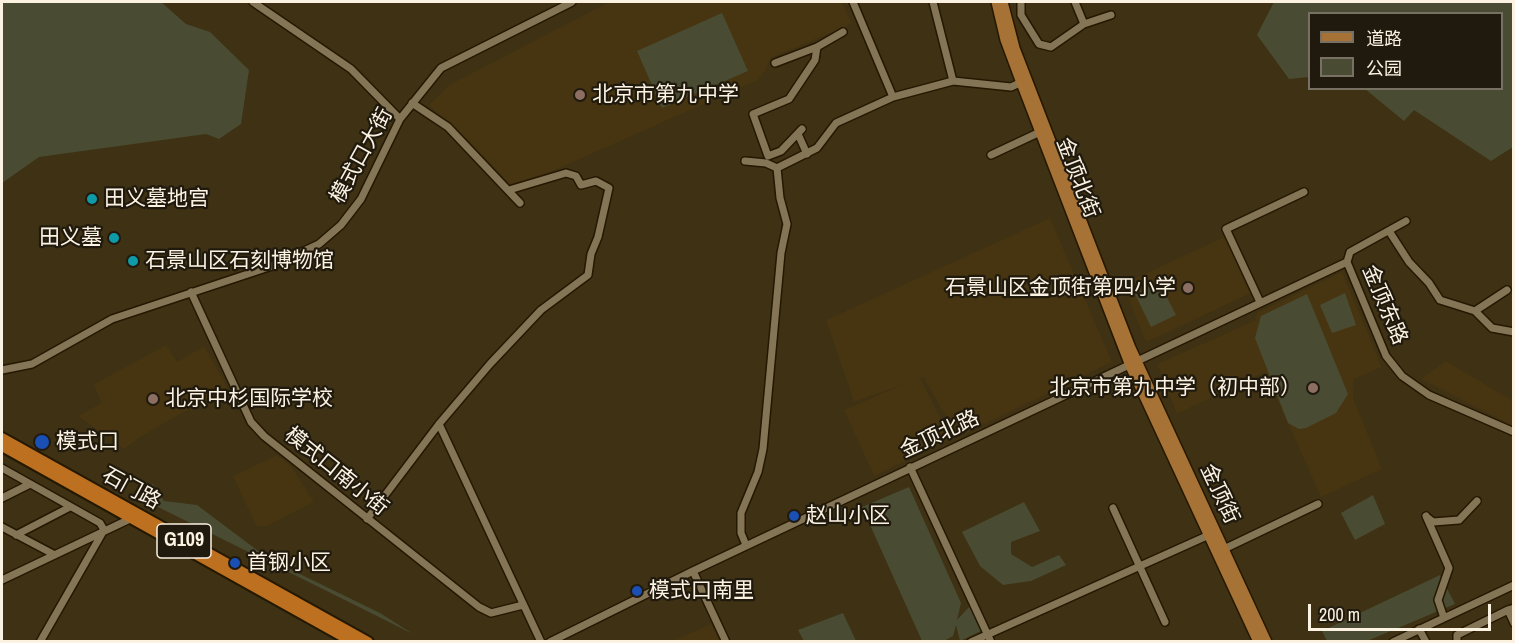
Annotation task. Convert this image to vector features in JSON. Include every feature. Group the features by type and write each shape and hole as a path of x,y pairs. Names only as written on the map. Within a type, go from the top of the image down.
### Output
{"highway":[{"name":"石门路","path":"2,438 133,517 353,642"},
{"name":"石门路","path":"2,446 368,642"}],"main road":[{"name":"金顶北街","path":"996,2 1005,40 1024,81 1134,364"},
{"name":"金顶北街","path":"1003,2 1040,132 1134,364"},
{"name":"金顶街","path":"1134,364 1258,642"},
{"name":"金顶街","path":"1134,364 1267,642"}],"street":[{"path":"253,2 351,69 400,119"},
{"name":"模式口大街","path":"2,370 32,364 112,319 273,266 319,244 342,225 361,199 400,119 441,69 572,2"},
{"path":"853,2 892,97"},
{"path":"933,2 953,81"},
{"path":"1021,2 1021,15 1039,44 1051,48 1084,24 1111,15"},
{"path":"1075,2 1084,24"},
{"path":"776,63 816,47 843,32"},
{"path":"807,154 800,131 781,151 768,156 753,114 789,99 815,60 816,47"},
{"path":"745,161 766,163 777,168 817,148 836,123 892,97 953,81 1011,87 1024,81"},
{"path":"412,103 448,127 519,203"},
{"path":"991,155 1040,132"},
{"path":"746,545 741,533 741,513 758,472 763,448 781,253 788,224 780,198 777,168"},
{"path":"368,519 439,424 541,310 588,275 591,254 598,237 609,188 596,181 581,185 576,176 566,173 509,190"},
{"path":"1260,302 1226,229 1304,192"},
{"name":"金顶北路","path":"550,642 693,570 1347,262 1350,252 1406,221"},
{"path":"1389,231 1409,262 1430,283 1440,300 1475,311 1492,328 1514,332"},
{"name":"金顶东路","path":"1347,262 1386,356 1402,376 1429,395 1514,432"},
{"path":"1475,311 1507,290"},
{"name":"模式口南小街","path":"191,292 251,422 479,608 491,613 523,605"},
{"path":"439,424 541,642"},
{"path":"910,467 991,642"},
{"path":"2,468 100,523 105,530"},
{"path":"2,498 30,484"},
{"path":"1444,618 1438,600 1449,568 1426,516 1433,522 1459,520 1477,501"},
{"path":"1224,549 1318,504"},
{"path":"16,535 70,507"},
{"path":"1113,508 1165,622"},
{"path":"2,580 133,517"},
{"path":"2,527 53,554"},
{"path":"40,642 105,530"},
{"path":"971,642 1209,535"},
{"path":"693,570 726,642"},
{"path":"1393,642 1514,585"},
{"path":"1457,642 1457,635 1510,609 1514,623"},
{"path":"1419,629 1426,642"}],"shaded area":[{"name":"北京市第九中学","path":"609,2 842,2 852,24 770,58 766,70 758,80 555,170 511,185 467,139 429,105 449,85"},
{"path":"1050,218 1112,362 958,437 923,377 920,378 951,439 874,476 844,410 904,384 854,402 826,320"},
{"name":"石景山区金顶街第四小学","path":"1226,236 1253,292 1149,341 1145,340 1123,284"},
{"name":"北京市第九中学（初中部）","path":"1342,272 1382,367 1354,379 1353,398 1382,469 1321,497 1265,372 1177,414 1157,364 1256,320 1257,313"},
{"name":"北京中杉国际学校","path":"166,345 177,362 204,346 227,387 142,436 124,449 78,416 101,403 94,384"},
{"path":"1446,361 1513,401 1513,426 1421,379"},
{"path":"277,455 291,466 314,502 267,526 256,526 233,476"},
{"path":"711,624 720,641 673,641"}],"green space":[{"path":"2,2 161,2 186,24 210,32 249,70 241,124 219,139 206,134 39,157 2,183"},
{"path":"1274,2 1513,2 1513,147 1491,161 1414,110 1404,121 1366,90 1503,90 1503,12 1308,12 1308,77 1289,79 1257,35"},
{"path":"722,13 748,71 662,108 637,51"},
{"path":"1159,282 1176,315 1151,327 1135,294"},
{"path":"1345,293 1356,325 1332,333 1320,305"},
{"path":"1307,294 1348,394 1336,413 1306,428 1299,429 1288,423 1255,338 1261,316"},
{"path":"153,484 164,501 197,505 269,559 380,613 413,634 148,502 141,491"},
{"path":"909,487 961,603 957,620 970,606 981,631 960,641 956,625 953,636 944,641 922,641 862,507"},
{"path":"1373,495 1385,524 1355,540 1341,513"},
{"path":"1024,502 1040,531 1011,542 1011,554 1032,567 1059,555 1066,565 1031,581 1003,585 980,566 962,532"},
{"path":"1440,575 1455,604 1367,641 1327,641 1322,631"},
{"path":"843,613 856,641 804,641 798,630"}],"place":[{"name":"北京市第九中学","path":"580,95"},
{"name":"田义墓地宫","path":"92,199"},
{"name":"田义墓","path":"114,238"},
{"name":"石景山区石刻博物馆","path":"133,261"},
{"name":"石景山区金顶街第四小学","path":"1188,288"},
{"name":"北京市第九中学（初中部）","path":"1313,388"},
{"name":"北京中杉国际学校","path":"153,399"},
{"name":"模式口","path":"42,442"},
{"name":"赵山小区","path":"794,516"},
{"name":"首钢小区","path":"235,563"},
{"name":"模式口南里","path":"637,591"}]}
